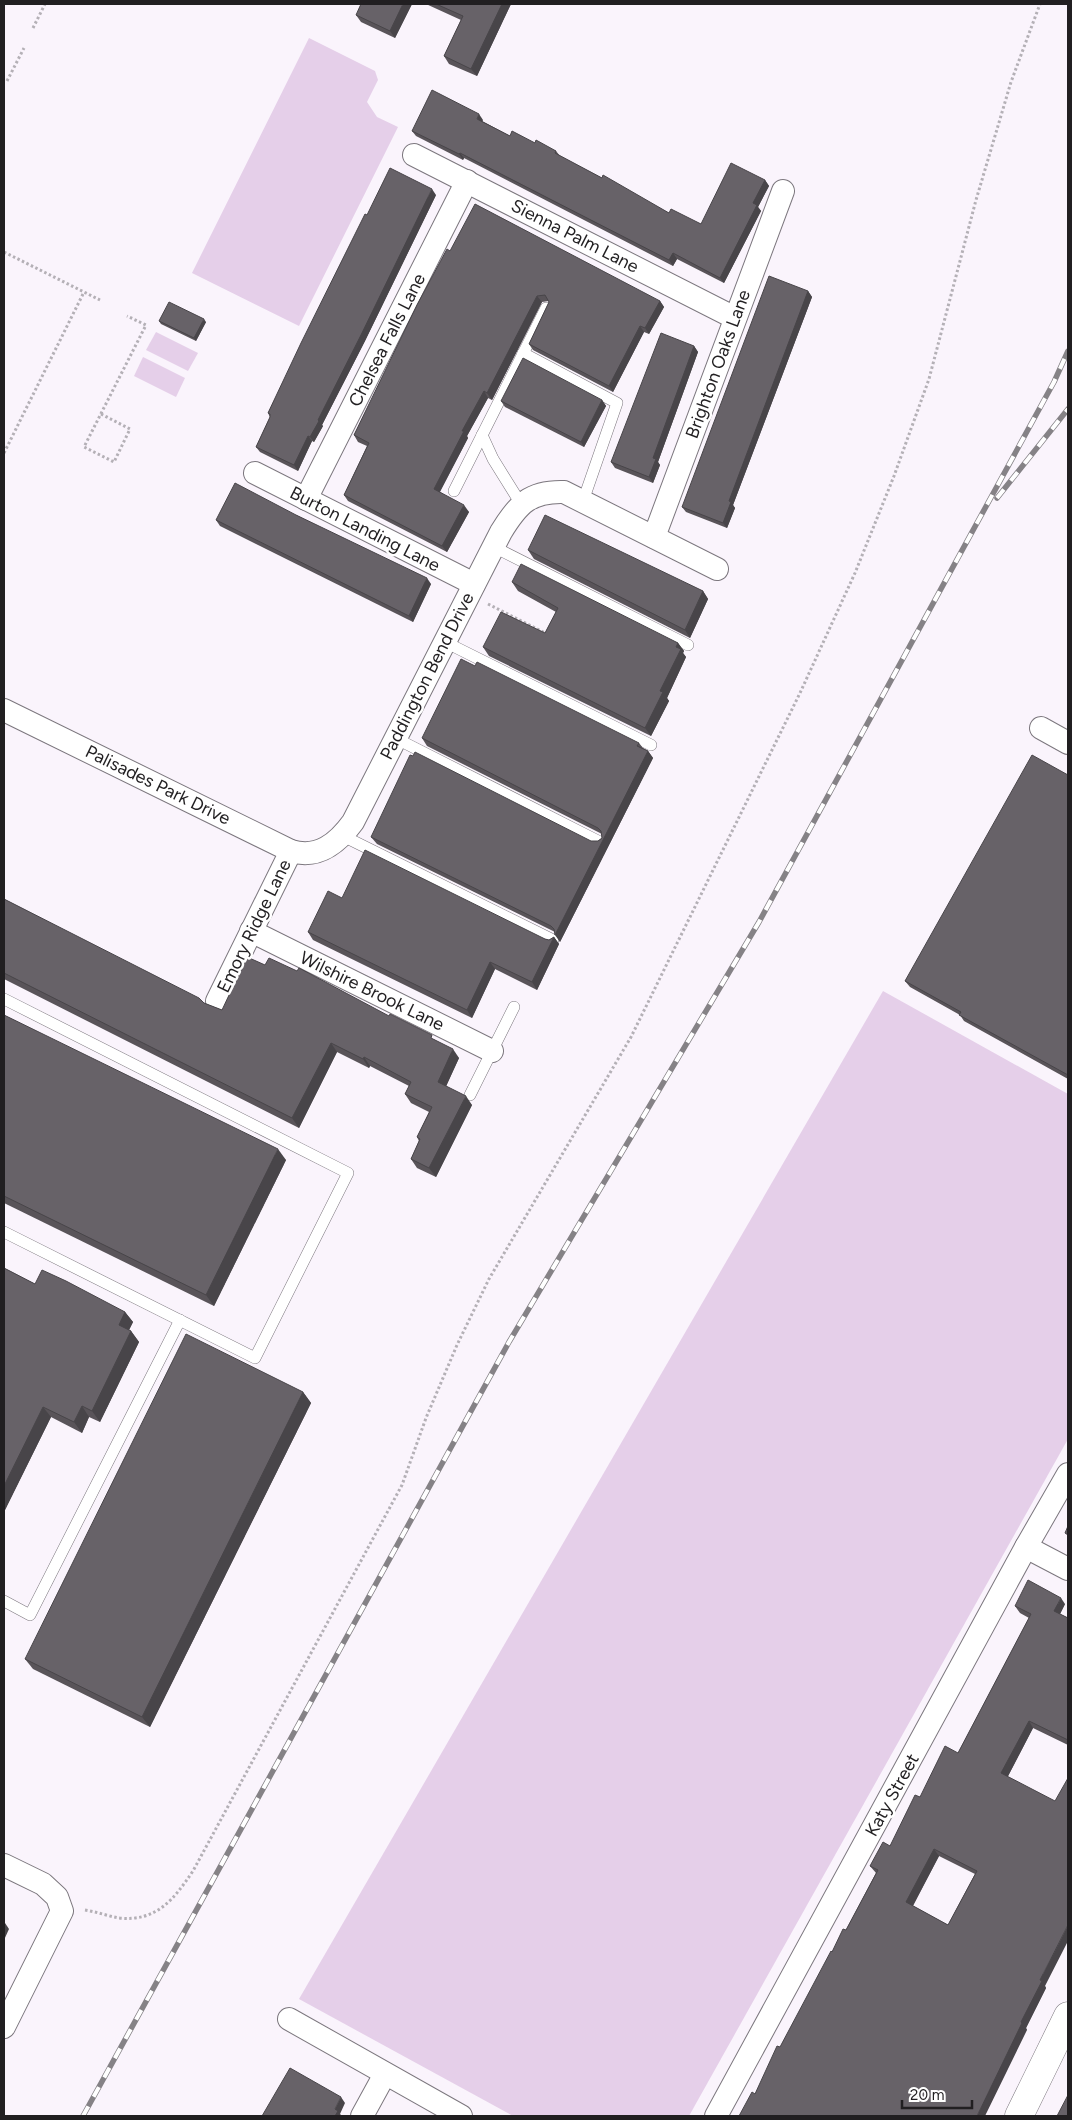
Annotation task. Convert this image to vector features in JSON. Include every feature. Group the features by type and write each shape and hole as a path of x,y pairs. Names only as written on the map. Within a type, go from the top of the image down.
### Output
{"street":[{"name":"Sienna Palm Lane","path":"414,155 736,318"},
{"name":"Chelsea Falls Lane","path":"306,499 467,182"},
{"name":"Brighton Oaks Lane","path":"654,537 783,191"},
{"name":"Burton Landing Lane","path":"255,473 474,584"},
{"path":"529,499 564,492 717,569"},
{"name":"Paddington Bend Drive","path":"313,854 325,850 343,836 353,822 474,584 513,512 529,499"},
{"name":"Palisades Park Drive","path":"4,710 291,850 300,854 313,854"},
{"path":"1041,728 1068,743"},
{"name":"Emory Ridge Lane","path":"217,1001 291,850"},
{"name":"Wilshire Brook Lane","path":"252,931 492,1050"},
{"name":"Katy Street","path":"716,2116 1026,1547 1068,1474"},
{"path":"1026,1547 1068,1568"},
{"path":"4,1865 44,1884 60,1904 4,2027"},
{"path":"1019,2116 1068,2016"},
{"path":"289,2019 461,2116"},
{"path":"362,2116 385,2074"}],"lane":[{"path":"454,491 546,308"},
{"path":"523,353 617,403 583,501"},
{"path":"482,434 494,459 529,499"},
{"path":"494,547 688,645"},
{"path":"445,642 651,745"},
{"path":"395,738 600,842"},
{"path":"343,836 553,940"},
{"path":"4,999 348,1173 255,1358 4,1232"},
{"path":"470,1095 514,1007"},
{"path":"4,1601 30,1615 180,1320"}],"path":[{"path":"33,28 46,4"},
{"path":"60,1904 118,1918 139,1918 159,1911 175,1898 193,1871 402,1485 426,1418 457,1345 490,1279 631,1037 800,694 855,573 894,476 929,379 981,182 1011,82 1040,4"},
{"path":"7,81 24,48"},
{"path":"4,252 100,300"},
{"path":"4,453 84,292"},
{"path":"101,414 130,429 114,462 84,447 146,325 127,316"},
{"path":"487,604 554,637"}],"shaded area":[{"path":"309,38 375,71 378,80 367,102 377,117 398,127 299,326 192,273"},
{"path":"156,332 198,353 188,371 146,350"},
{"path":"143,357 185,378 176,397 134,376"},
{"path":"883,991 1068,1094 1068,1439 689,2116 513,2116 299,1999"}],"building":[{"path":"361,4 403,4 390,31 356,15"},
{"path":"436,4 502,4 471,69 444,56 463,16"},
{"path":"432,90 479,114 477,119 510,136 512,131 535,143 536,140 556,151 555,153 602,178 603,175 669,213 671,209 701,224 731,163 765,180 753,203 757,205 720,278 673,253 669,260 460,153 412,131"},
{"path":"390,168 432,189 319,421 310,437 308,436 294,465 256,447 270,417 268,413 301,343"},
{"path":"475,204 660,301 645,328 640,326 609,386 529,344 549,302 545,295 537,296 487,393 484,391 462,431 464,431 434,489 464,505 442,546 344,495 369,443 354,435 417,305 447,249 450,251"},
{"path":"769,276 808,291 729,501 731,502 723,523 682,507"},
{"path":"169,302 204,319 194,338 159,321"},
{"path":"661,333 694,346 653,458 656,459 649,477 611,462"},
{"path":"523,358 602,400 581,442 501,401"},
{"path":"235,483 296,515 427,578 409,616 216,520"},
{"path":"545,515 703,591 685,630 528,550"},
{"path":"521,564 678,643 676,647 681,649 660,691 663,692 645,728 483,647 501,612 545,633 558,608 512,582"},
{"path":"461,659 475,666 477,662 639,743 637,746 648,751 555,935 554,929 551,926 371,837 410,755 413,756 415,752 591,841 598,841 602,838 601,831 598,828 422,738"},
{"path":"1032,755 1068,775 1068,1075 959,1015 961,1012 905,981"},
{"path":"365,850 545,939 549,940 554,937 532,982 490,962 467,1010 308,932 328,891 342,898"},
{"path":"4,899 199,998 204,1003 222,1010 247,957 265,965 269,958 297,971 299,968 389,1016 390,1014 432,1035 431,1038 453,1049 438,1082 466,1096 429,1168 411,1159 420,1139 417,1137 432,1107 405,1094 411,1082 364,1057 363,1059 331,1043 292,1118 4,973"},
{"path":"4,1015 278,1149 206,1295 4,1196"},
{"path":"4,1268 35,1284 42,1270 66,1281 125,1312 119,1325 131,1331 92,1411 82,1406 74,1422 43,1407 4,1486"},
{"path":"186,1334 303,1392 142,1717 25,1659"},
{"path":"1028,1580 1061,1598 1054,1611 1068,1618 1068,1740 1029,1721 1001,1773 1055,1801 1068,1778 1068,1925 1040,1980 1042,1981 977,2116 739,2116 752,2092 755,2094 777,2046 780,2047 843,1929 846,1930 878,1870 870,1866 883,1842 890,1846 915,1795 920,1797 945,1746 958,1753 1031,1614 1015,1606","holes":["934,1849 977,1871 948,1925 906,1902"]},
{"path":"290,2068 341,2097 335,2109 338,2111 335,2116 262,2116"},
{"path":"1068,2095 1068,2116 1057,2116"}],"railway":[{"path":"83,2116 509,1342 759,922 1054,382 1068,351"},
{"path":"997,498 1068,409"}]}
